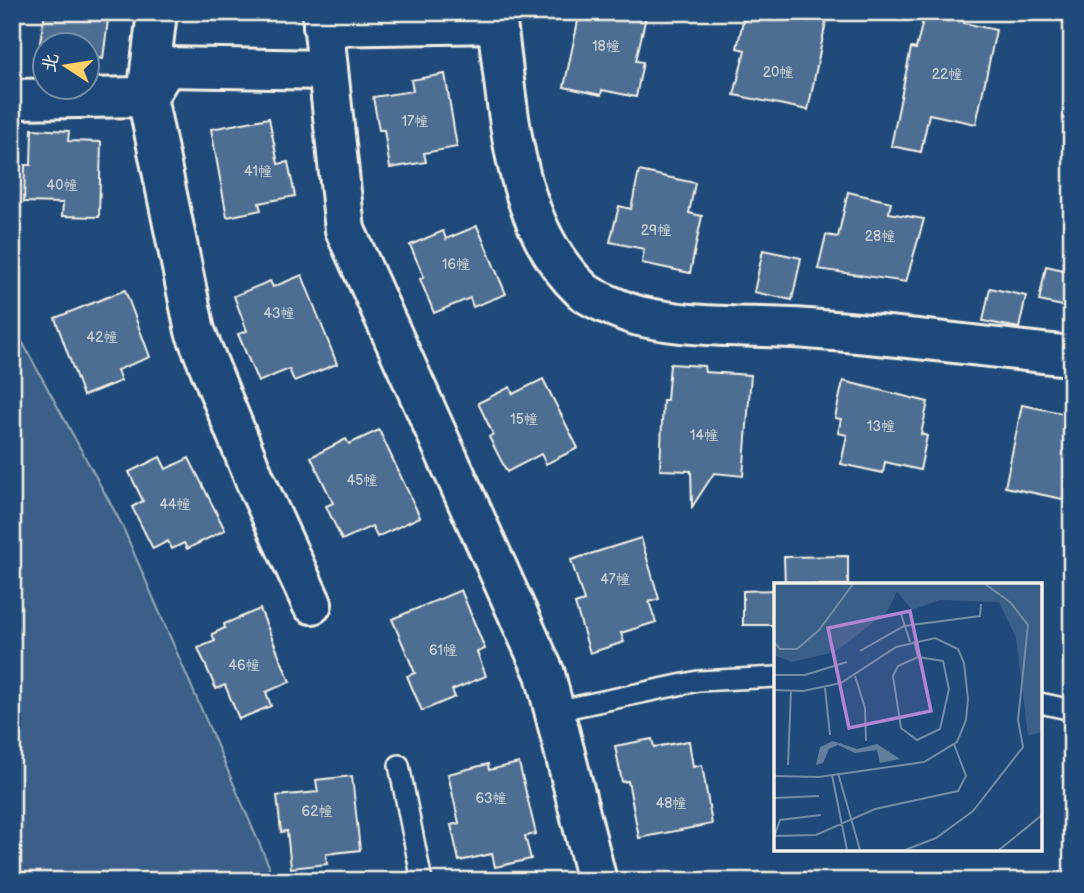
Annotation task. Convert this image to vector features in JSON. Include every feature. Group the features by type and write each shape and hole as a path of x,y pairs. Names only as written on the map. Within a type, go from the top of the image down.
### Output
{"street":[{"path":"158,12 146,97 195,331 255,480 312,604"},
{"path":"597,881 545,674 345,230 322,19 498,17 514,146 524,194 547,244 583,291 638,316 711,325 903,337 1072,356"},
{"path":"146,97 166,66 328,70"},
{"path":"12,99 146,97"}],"lane":[{"path":"555,711 698,681 774,677"},
{"path":"1042,703 1072,710"},
{"path":"399,765 422,881"}],"shaded area":[{"path":"12,323 121,523 269,866 269,881 12,881"}],"building":[{"path":"45,12 109,12 103,59 102,32 42,32"},
{"path":"580,12 629,12 646,16 636,61 643,62 636,97 602,90 601,95 564,87"},
{"path":"745,12 828,12 808,110 734,95 745,50 737,48"},
{"path":"925,12 965,19 964,23 996,30 976,124 929,114 921,152 891,146 911,48 916,49"},
{"path":"445,74 457,147 424,153 426,162 390,168 384,130 379,130 373,97 413,91 411,80"},
{"path":"269,118 278,164 288,162 295,196 259,203 261,210 227,217 211,129"},
{"path":"32,129 69,131 68,141 101,142 99,217 62,216 63,203 24,202 25,165 31,165"},
{"path":"639,171 695,183 689,213 702,216 690,273 642,263 644,249 610,242 619,206 631,209"},
{"path":"848,192 891,202 889,213 924,219 906,282 818,269 826,235 838,237"},
{"path":"477,226 506,294 473,307 470,298 434,313 420,279 424,277 410,245 443,231 446,239"},
{"path":"763,250 801,258 792,300 754,292"},
{"path":"1046,266 1072,272 1072,308 1039,301"},
{"path":"302,275 337,364 294,381 289,369 258,382 238,334 247,331 234,296 270,281 273,287"},
{"path":"990,288 1026,296 1019,328 983,321"},
{"path":"125,290 150,357 117,370 121,381 83,396 55,318"},
{"path":"670,364 704,366 705,372 751,375 743,476 714,473 692,507 691,471 660,470 663,400 667,400"},
{"path":"543,379 578,448 546,464 541,454 507,472 489,437 493,434 478,403 510,387 513,394"},
{"path":"843,381 928,402 921,434 927,436 920,470 885,462 883,473 841,464 847,435 838,433 841,419 835,418"},
{"path":"1022,405 1072,415 1072,501 1005,487"},
{"path":"379,430 420,517 377,537 372,526 342,540 326,506 333,503 311,457 346,439 349,444"},
{"path":"160,457 166,469 189,458 225,530 187,549 184,543 172,549 168,541 153,549 132,507 143,501 129,472"},
{"path":"641,538 659,599 649,602 656,622 621,633 624,642 590,653 575,604 584,601 571,560"},
{"path":"848,556 848,583 785,583 784,557"},
{"path":"461,590 485,649 477,652 486,676 452,690 455,697 422,711 407,676 415,673 392,619"},
{"path":"774,590 774,625 743,625 743,591"},
{"path":"260,609 290,682 266,692 271,706 239,719 225,685 216,689 198,648 215,641 212,634 225,628 224,624"},
{"path":"652,739 654,747 689,741 693,767 702,765 712,824 639,838 628,781 622,782 615,746"},
{"path":"519,763 536,834 525,836 531,859 495,867 492,854 459,861 451,825 459,823 448,774 488,764 489,770"},
{"path":"352,776 360,850 326,854 327,864 291,868 287,831 281,832 277,796 318,792 316,780"}]}
